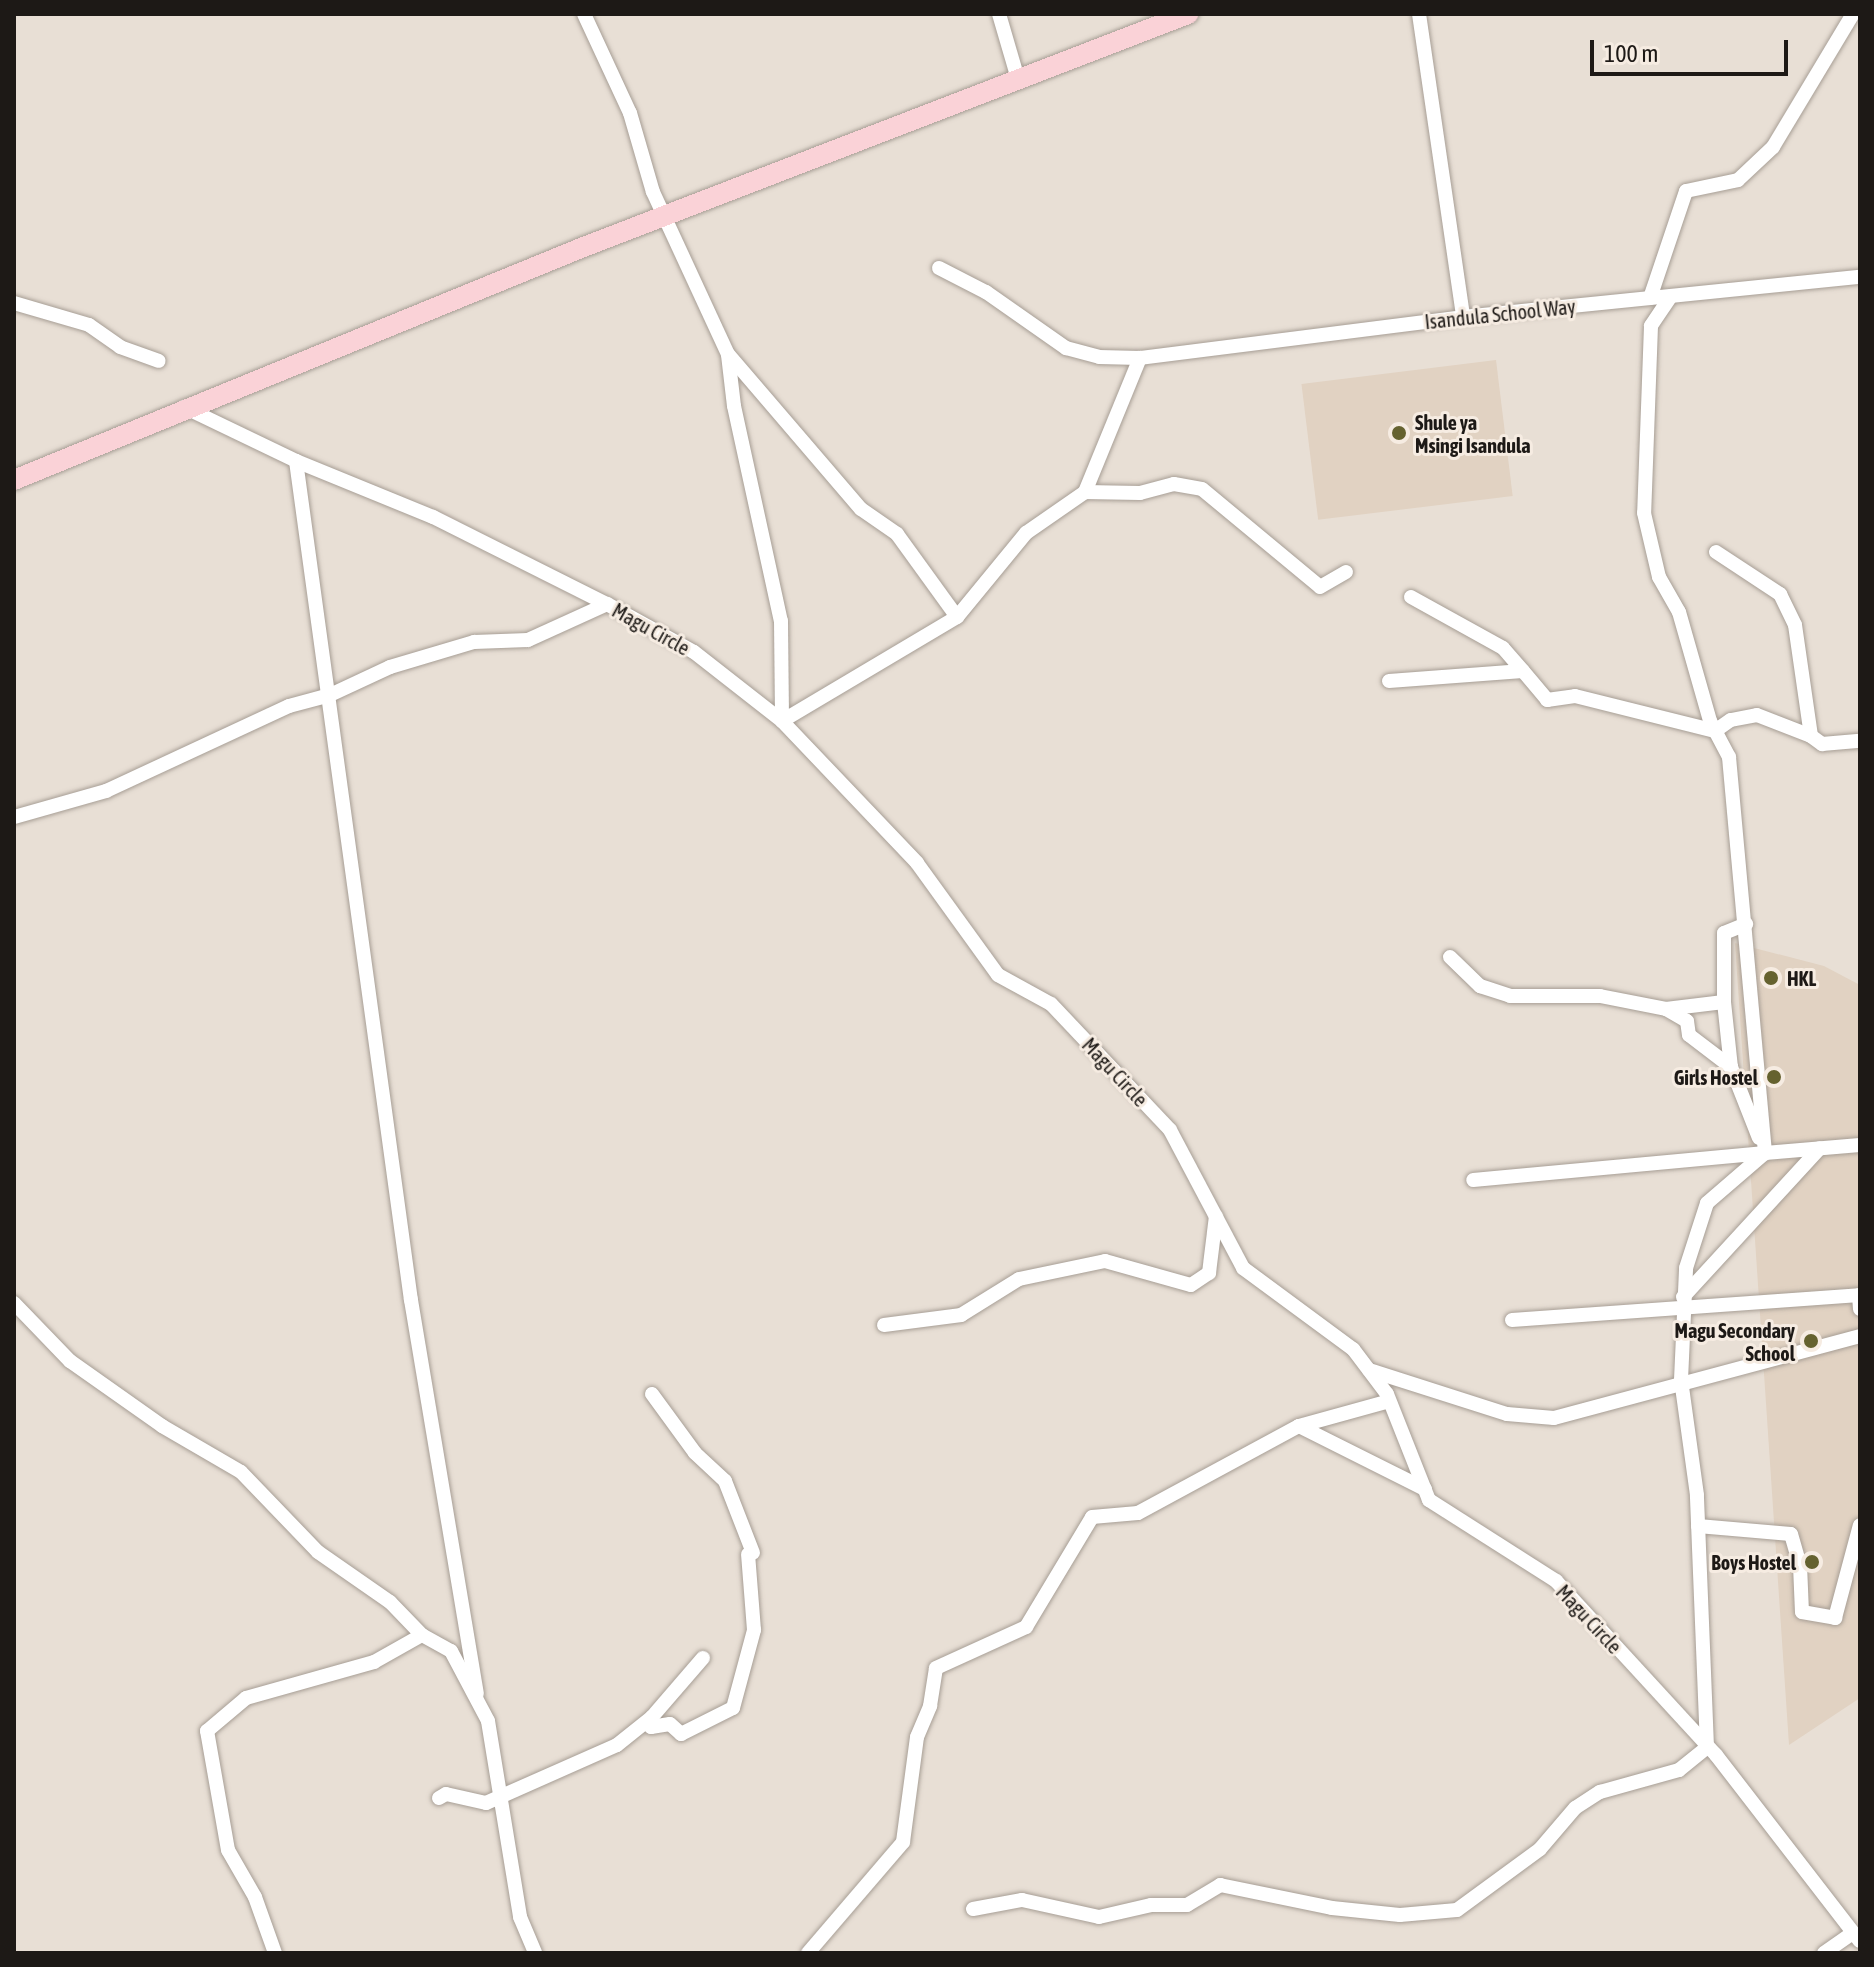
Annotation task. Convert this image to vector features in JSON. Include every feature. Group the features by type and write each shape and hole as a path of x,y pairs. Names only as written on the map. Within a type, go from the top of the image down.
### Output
{"main road":[{"path":"14,480 184,407 667,215 1188,14"}],"street":[{"path":"584,14 630,113 653,192 667,215 728,354 861,509 897,534 957,617"},
{"path":"999,14 1018,79"},
{"path":"1419,14 1463,317"},
{"path":"1650,298 1686,191 1738,180 1773,147 1853,14"},
{"name":"Isandula School Way","path":"939,268 986,292 1066,348 1099,357 1140,358 1463,317 1860,277"},
{"path":"1671,296 1651,326 1644,513 1659,577 1679,612 1715,731 1729,757 1765,1153"},
{"path":"14,303 89,325 120,347 159,361"},
{"path":"728,354 734,406 781,621 782,721"},
{"path":"782,721 957,617 1026,533 1085,492 1140,358"},
{"name":"Magu Circle","path":"184,407 296,461 433,517 607,604 694,652 782,721 917,863 998,975 1051,1004 1170,1130 1243,1268 1353,1349 1389,1401 1429,1500 1556,1581 1707,1747 1857,1937"},
{"path":"296,461 412,1308 477,1693"},
{"path":"1085,492 1140,493 1174,484 1202,489 1320,587 1346,572"},
{"path":"1716,552 1749,569 1780,594 1795,625 1811,736"},
{"path":"1411,597 1503,648 1547,700 1575,696 1715,731 1731,720 1757,715 1811,736 1822,744 1860,741"},
{"path":"14,817 106,791 289,706 330,695 390,667 474,642 528,640 607,604"},
{"path":"1389,681 1523,671"},
{"path":"1746,924 1724,933 1724,1002 1731,1067 1765,1153"},
{"path":"1450,957 1480,986 1510,996 1600,996 1666,1009 1724,1002"},
{"path":"1666,1009 1687,1021 1689,1035 1731,1067"},
{"path":"1473,1180 1860,1145"},
{"path":"1684,1303 1820,1148"},
{"path":"973,1909 1022,1900 1099,1917 1151,1905 1187,1905 1220,1885 1332,1908 1400,1915 1457,1910 1540,1849 1575,1808 1600,1792 1679,1770 1707,1747 1698,1526 1681,1380 1686,1268 1707,1203 1765,1153"},
{"path":"884,1325 961,1315 1019,1279 1105,1261 1191,1285 1209,1273 1216,1216"},
{"path":"1512,1320 1684,1303 1859,1295 1860,1309"},
{"path":"14,1303 70,1361 162,1426 241,1472 318,1552 390,1602 422,1635 451,1651 477,1693 488,1721 520,1917 535,1953"},
{"path":"1368,1370 1507,1414 1554,1418 1681,1380 1860,1336"},
{"path":"652,1394 695,1453 725,1481 750,1554 754,1630 733,1708 681,1734 670,1724 651,1727 652,1717 661,1700 703,1658"},
{"path":"808,1953 903,1842 917,1737 930,1706 936,1668 1026,1627 1092,1517 1138,1513 1299,1426 1389,1401"},
{"path":"1299,1426 1425,1489"},
{"path":"1698,1526 1791,1534 1800,1565 1802,1612 1835,1618 1860,1525"},
{"path":"275,1953 255,1897 228,1850 207,1731 246,1698 374,1662 422,1635"},
{"path":"439,1798 446,1794 476,1804 501,1796 617,1745 652,1717"},
{"path":"1824,1953 1857,1937"}],"shaded area":[{"path":"1496,360 1513,496 1318,520 1301,384"},
{"name":"Magu Secondary School","path":"1735,943 1824,966 1860,985 1860,1698 1789,1745"}],"place":[{"name":"Shule ya Msingi Isandula","path":"1399,433"},
{"name":"HKL","path":"1771,978"},
{"name":"Girls Hostel","path":"1774,1077"},
{"name":"Magu Secondary School","path":"1811,1341"},
{"name":"Boys Hostel","path":"1812,1562"}]}
